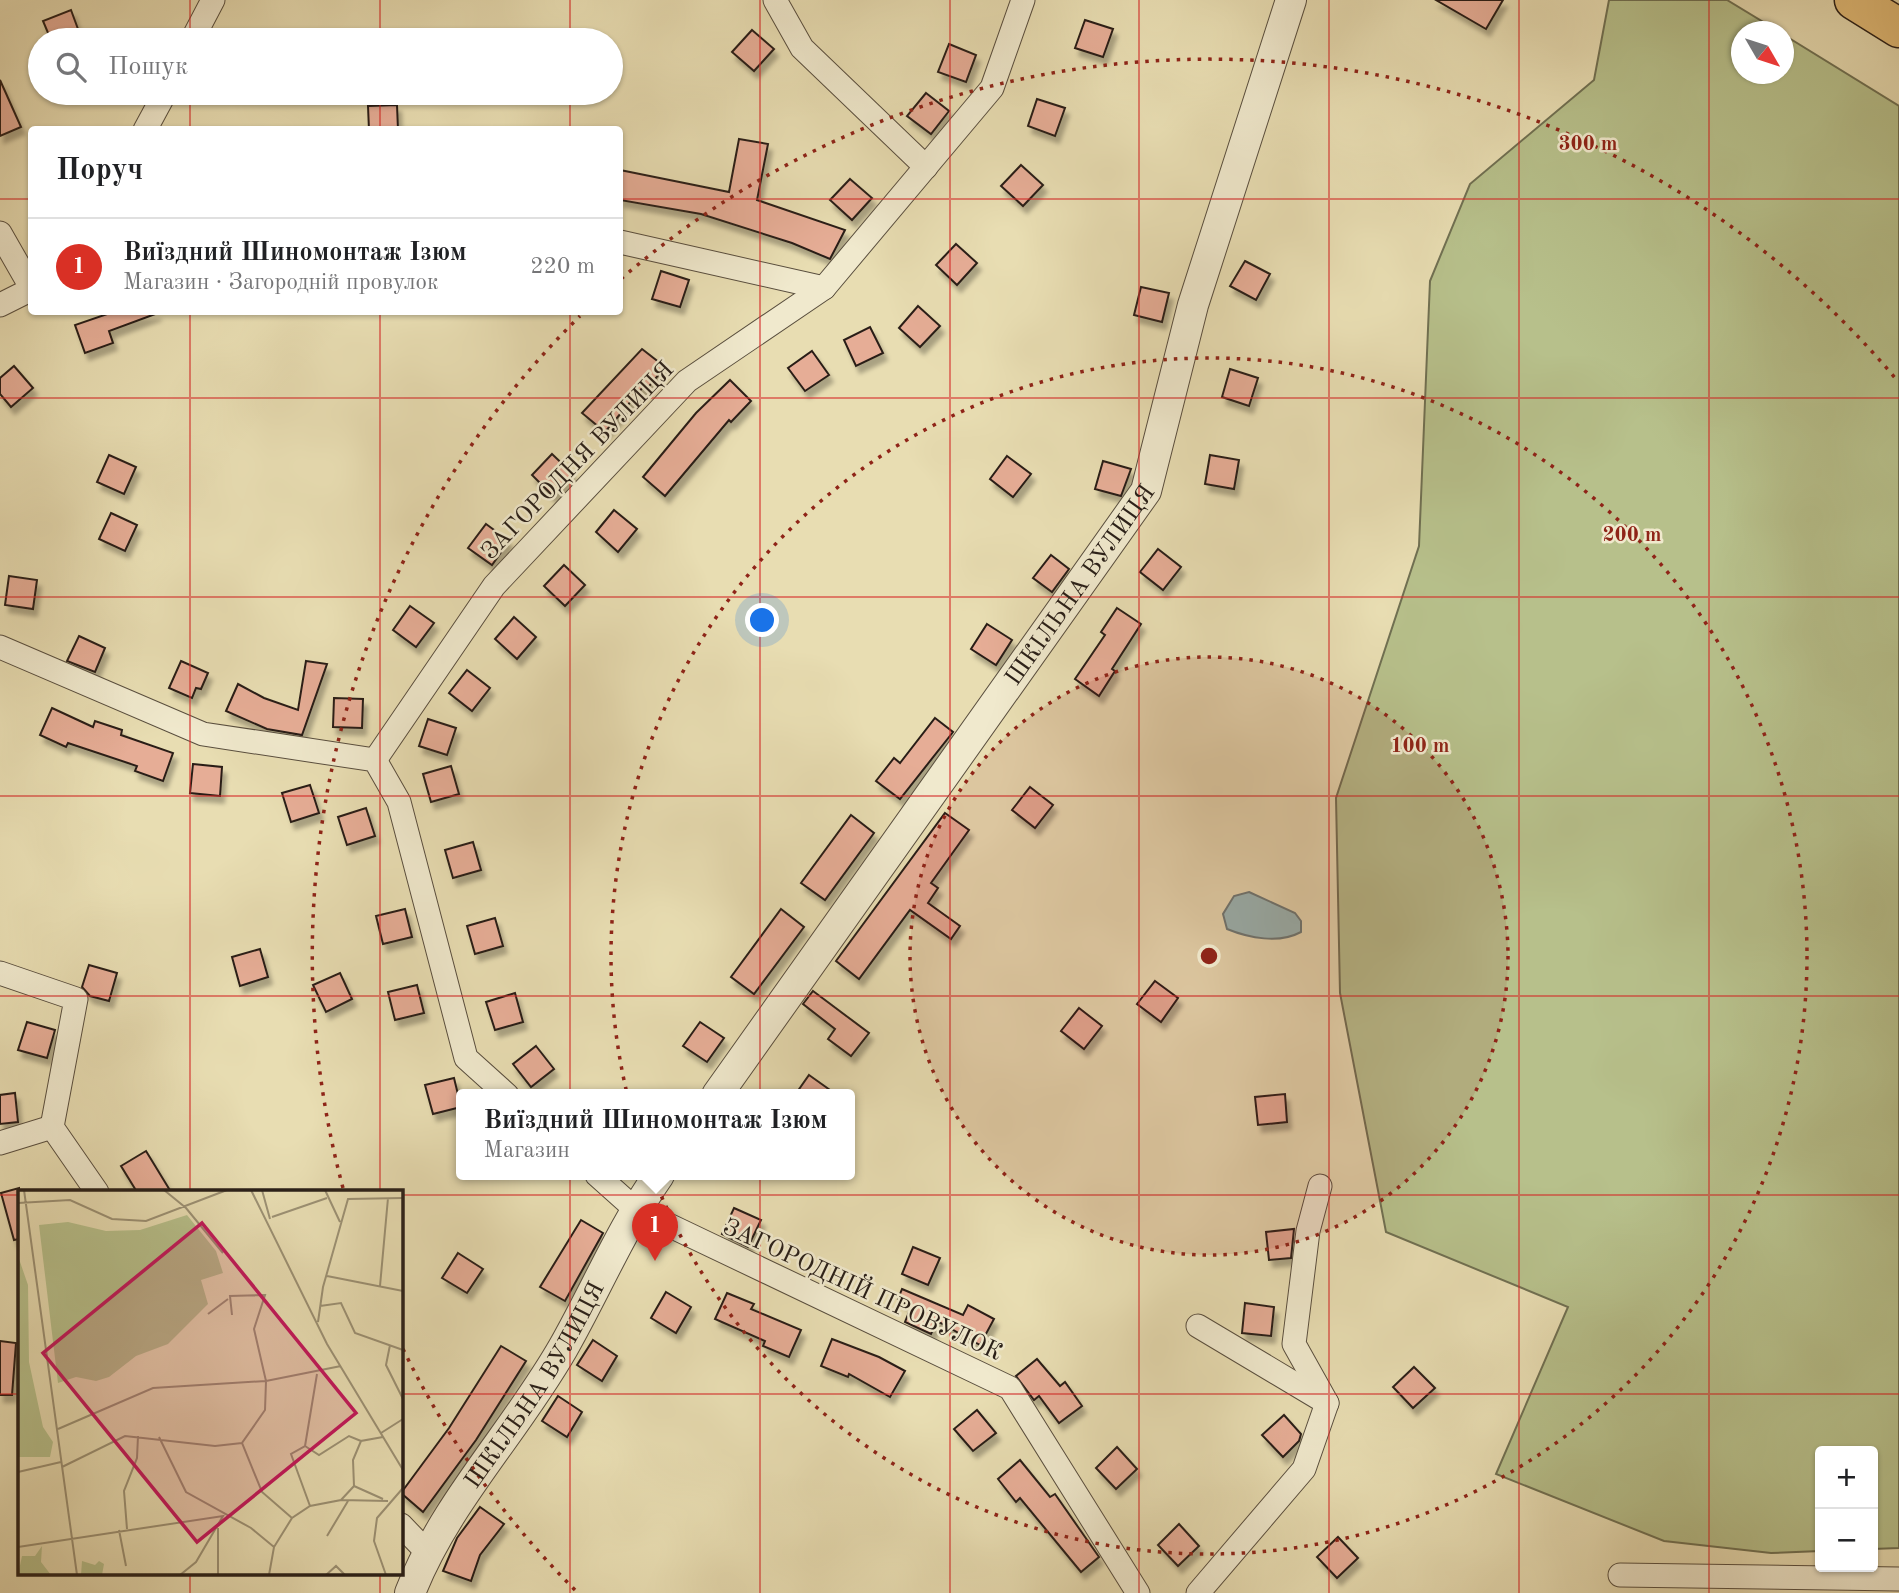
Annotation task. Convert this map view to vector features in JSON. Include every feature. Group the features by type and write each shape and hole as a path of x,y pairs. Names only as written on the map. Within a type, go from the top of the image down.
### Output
{"highway":[{"path":"1854,0 1899,28"}],"street":[{"path":"198,28 213,0"},
{"path":"775,0 802,48 926,167"},
{"name":"ЗАГОРОДНЯ ВУЛИЦЯ","path":"375,760 494,586 687,381 824,288 992,88 1023,0"},
{"name":"ШКІЛЬНА ВУЛИЦЯ","path":"721,1089 1146,491 1193,305 1291,0"},
{"path":"147,126 158,105"},
{"path":"0,233 28,282"},
{"path":"623,243 824,288"},
{"path":"0,305 28,291"},
{"path":"0,647 203,734 375,760 399,802 466,1058 500,1089"},
{"path":"0,973 76,999 52,1126 96,1190"},
{"path":"0,1143 52,1126"},
{"name":"ЗАГОРОДНІЙ ПРОВУЛОК","path":"603,1180 635,1209 1010,1388 1138,1593"},
{"name":"ШКІЛЬНА ВУЛИЦЯ","path":"410,1593 426,1550 562,1350 635,1209 655,1180"},
{"path":"1198,1593 1304,1469 1327,1403 1294,1343 1308,1231 1320,1186"},
{"path":"1198,1326 1327,1403"},
{"path":"402,1526 426,1550"},
{"path":"1620,1575 1899,1579"}],"green space":[{"path":"1609,0 1727,0 1762,21 1731,21 1731,84 1794,84 1794,41 1899,106 1899,1548 1878,1549 1878,1446 1815,1446 1815,1551 1771,1553 1664,1541 1496,1474 1568,1307 1386,1232 1340,993 1336,798 1419,546 1430,281 1470,184 1594,80"}],"water":[{"path":"1249,892 1295,913 1301,921 1301,932 1274,939 1245,935 1227,929 1223,914 1234,896"}],"building":[{"path":"1436,0 1503,0 1486,29"},
{"path":"71,10 78,28 46,28 43,21"},
{"path":"1085,20 1113,29 1103,57 1075,48"},
{"path":"752,30 774,49 754,71 732,52"},
{"path":"949,44 976,55 966,82 938,72"},
{"path":"0,80 21,127 0,136"},
{"path":"926,93 949,111 931,134 907,116"},
{"path":"1037,99 1065,108 1055,136 1028,126"},
{"path":"397,105 398,126 369,126 368,106"},
{"path":"739,139 768,144 757,200 845,230 830,259 792,243 701,214 623,201 623,171 729,192"},
{"path":"1021,165 1043,185 1023,206 1001,186"},
{"path":"850,179 872,198 852,220 830,200"},
{"path":"956,244 977,263 957,285 936,265"},
{"path":"1245,261 1270,274 1256,300 1230,286"},
{"path":"661,271 689,280 680,307 652,299"},
{"path":"1141,287 1169,293 1162,322 1134,315"},
{"path":"918,306 940,326 920,347 899,328"},
{"path":"104,315 153,315 109,331 113,343 85,353 75,325"},
{"path":"870,327 883,353 856,366 844,340"},
{"path":"642,349 665,367 646,390 643,387 605,432 582,413"},
{"path":"812,351 829,375 805,391 788,368"},
{"path":"14,366 33,388 11,407 0,394 0,378"},
{"path":"1230,369 1258,378 1249,406 1222,397"},
{"path":"730,380 751,401 731,422 729,420 665,496 643,477 696,413"},
{"path":"552,454 573,474 553,496 532,475"},
{"path":"109,455 136,467 124,494 97,482"},
{"path":"1210,455 1239,460 1234,489 1205,484"},
{"path":"1007,456 1031,474 1013,497 990,479"},
{"path":"1103,461 1131,469 1121,496 1095,489"},
{"path":"614,510 637,529 618,552 596,532"},
{"path":"111,513 137,525 125,551 99,539"},
{"path":"486,524 509,541 492,565 468,548"},
{"path":"1158,549 1181,567 1163,590 1140,572"},
{"path":"1051,555 1069,569 1052,592 1033,578"},
{"path":"564,565 585,585 565,606 544,586"},
{"path":"9,576 37,580 33,609 5,605"},
{"path":"410,606 434,623 416,647 393,630"},
{"path":"1117,608 1141,624 1112,669 1115,671 1099,696 1075,679 1105,635 1101,632"},
{"path":"514,617 536,637 517,659 495,639"},
{"path":"987,624 1012,640 996,665 971,649"},
{"path":"79,636 105,648 95,672 67,661"},
{"path":"181,661 208,673 201,689 196,688 192,698 169,688"},
{"path":"306,661 327,664 302,735 267,729 226,711 238,684 264,698 298,710"},
{"path":"467,670 490,688 472,711 449,693"},
{"path":"334,698 363,699 362,728 333,727"},
{"path":"52,708 93,727 95,721 122,730 121,735 173,753 163,781 135,771 137,766 68,743 66,747 40,735"},
{"path":"935,718 953,732 900,799 876,781 894,758 900,763"},
{"path":"428,719 456,728 447,755 419,746"},
{"path":"193,764 222,767 220,796 190,793"},
{"path":"451,766 459,794 431,802 423,774"},
{"path":"310,785 319,813 291,822 282,793"},
{"path":"1030,787 1053,805 1035,828 1012,810"},
{"path":"366,808 375,836 347,845 338,817"},
{"path":"945,813 969,830 931,883 938,888 928,903 960,926 951,939 910,910 859,979 836,961"},
{"path":"851,815 874,833 825,900 801,883"},
{"path":"473,842 481,870 453,878 445,850"},
{"path":"405,909 412,937 383,944 376,916"},
{"path":"781,909 804,927 754,994 731,977"},
{"path":"495,918 503,946 475,954 467,926"},
{"path":"260,949 268,977 240,986 232,957"},
{"path":"89,965 117,973 109,1001 90,996 82,987"},
{"path":"340,973 352,999 326,1012 313,985"},
{"path":"1155,981 1178,998 1161,1022 1137,1004"},
{"path":"417,985 424,1013 395,1020 388,992"},
{"path":"813,991 869,1033 851,1056 828,1039 835,1029 803,1004"},
{"path":"515,993 523,1022 495,1030 486,1002"},
{"path":"1079,1008 1102,1026 1084,1049 1061,1031"},
{"path":"27,1022 55,1030 47,1058 18,1050"},
{"path":"700,1022 724,1038 707,1062 683,1046"},
{"path":"536,1046 554,1069 531,1087 513,1064"},
{"path":"809,1075 829,1089 799,1089"},
{"path":"454,1078 456,1108 433,1114 425,1085"},
{"path":"15,1093 18,1122 0,1124 0,1095"},
{"path":"1285,1094 1287,1122 1258,1125 1255,1097"},
{"path":"146,1151 170,1190 136,1190 121,1166"},
{"path":"19,1188 18,1239 14,1240 1,1193"},
{"path":"734,1208 761,1220 748,1247 722,1234"},
{"path":"581,1220 603,1233 565,1301 540,1287"},
{"path":"1294,1229 1291,1258 1269,1260 1266,1232"},
{"path":"913,1247 940,1258 928,1285 902,1274"},
{"path":"458,1253 483,1269 467,1293 442,1278"},
{"path":"902,1289 963,1315 968,1305 994,1319 980,1345 937,1321 931,1334 905,1322 911,1307 898,1299"},
{"path":"666,1292 691,1307 676,1333 651,1318"},
{"path":"727,1293 754,1304 751,1309 801,1330 789,1357 763,1346 765,1341 715,1319"},
{"path":"1245,1303 1274,1307 1271,1336 1242,1333"},
{"path":"832,1339 879,1357 905,1371 890,1397 849,1374 848,1377 821,1366"},
{"path":"593,1340 617,1356 602,1381 577,1365"},
{"path":"0,1341 16,1343 12,1395 0,1395"},
{"path":"501,1346 526,1361 476,1440 423,1512 402,1492 449,1428"},
{"path":"1037,1359 1060,1386 1065,1382 1082,1406 1059,1423 1039,1396 1034,1400 1016,1376"},
{"path":"1414,1367 1435,1388 1413,1408 1393,1387"},
{"path":"558,1396 582,1412 567,1437 542,1421"},
{"path":"977,1410 996,1433 973,1451 954,1429"},
{"path":"1284,1415 1301,1434 1299,1441 1283,1457 1262,1435"},
{"path":"1117,1447 1137,1469 1116,1489 1096,1468"},
{"path":"1020,1460 1050,1497 1055,1494 1099,1557 1081,1572 1020,1498 1016,1502 998,1479"},
{"path":"480,1507 504,1524 480,1555 471,1581 443,1571 457,1538"},
{"path":"1179,1524 1199,1546 1178,1566 1158,1545"},
{"path":"1338,1537 1358,1558 1337,1578 1317,1557"}],"place":[{"name":"Виїздний Шиномонтаж Ізюм","path":"655,1261"}]}
